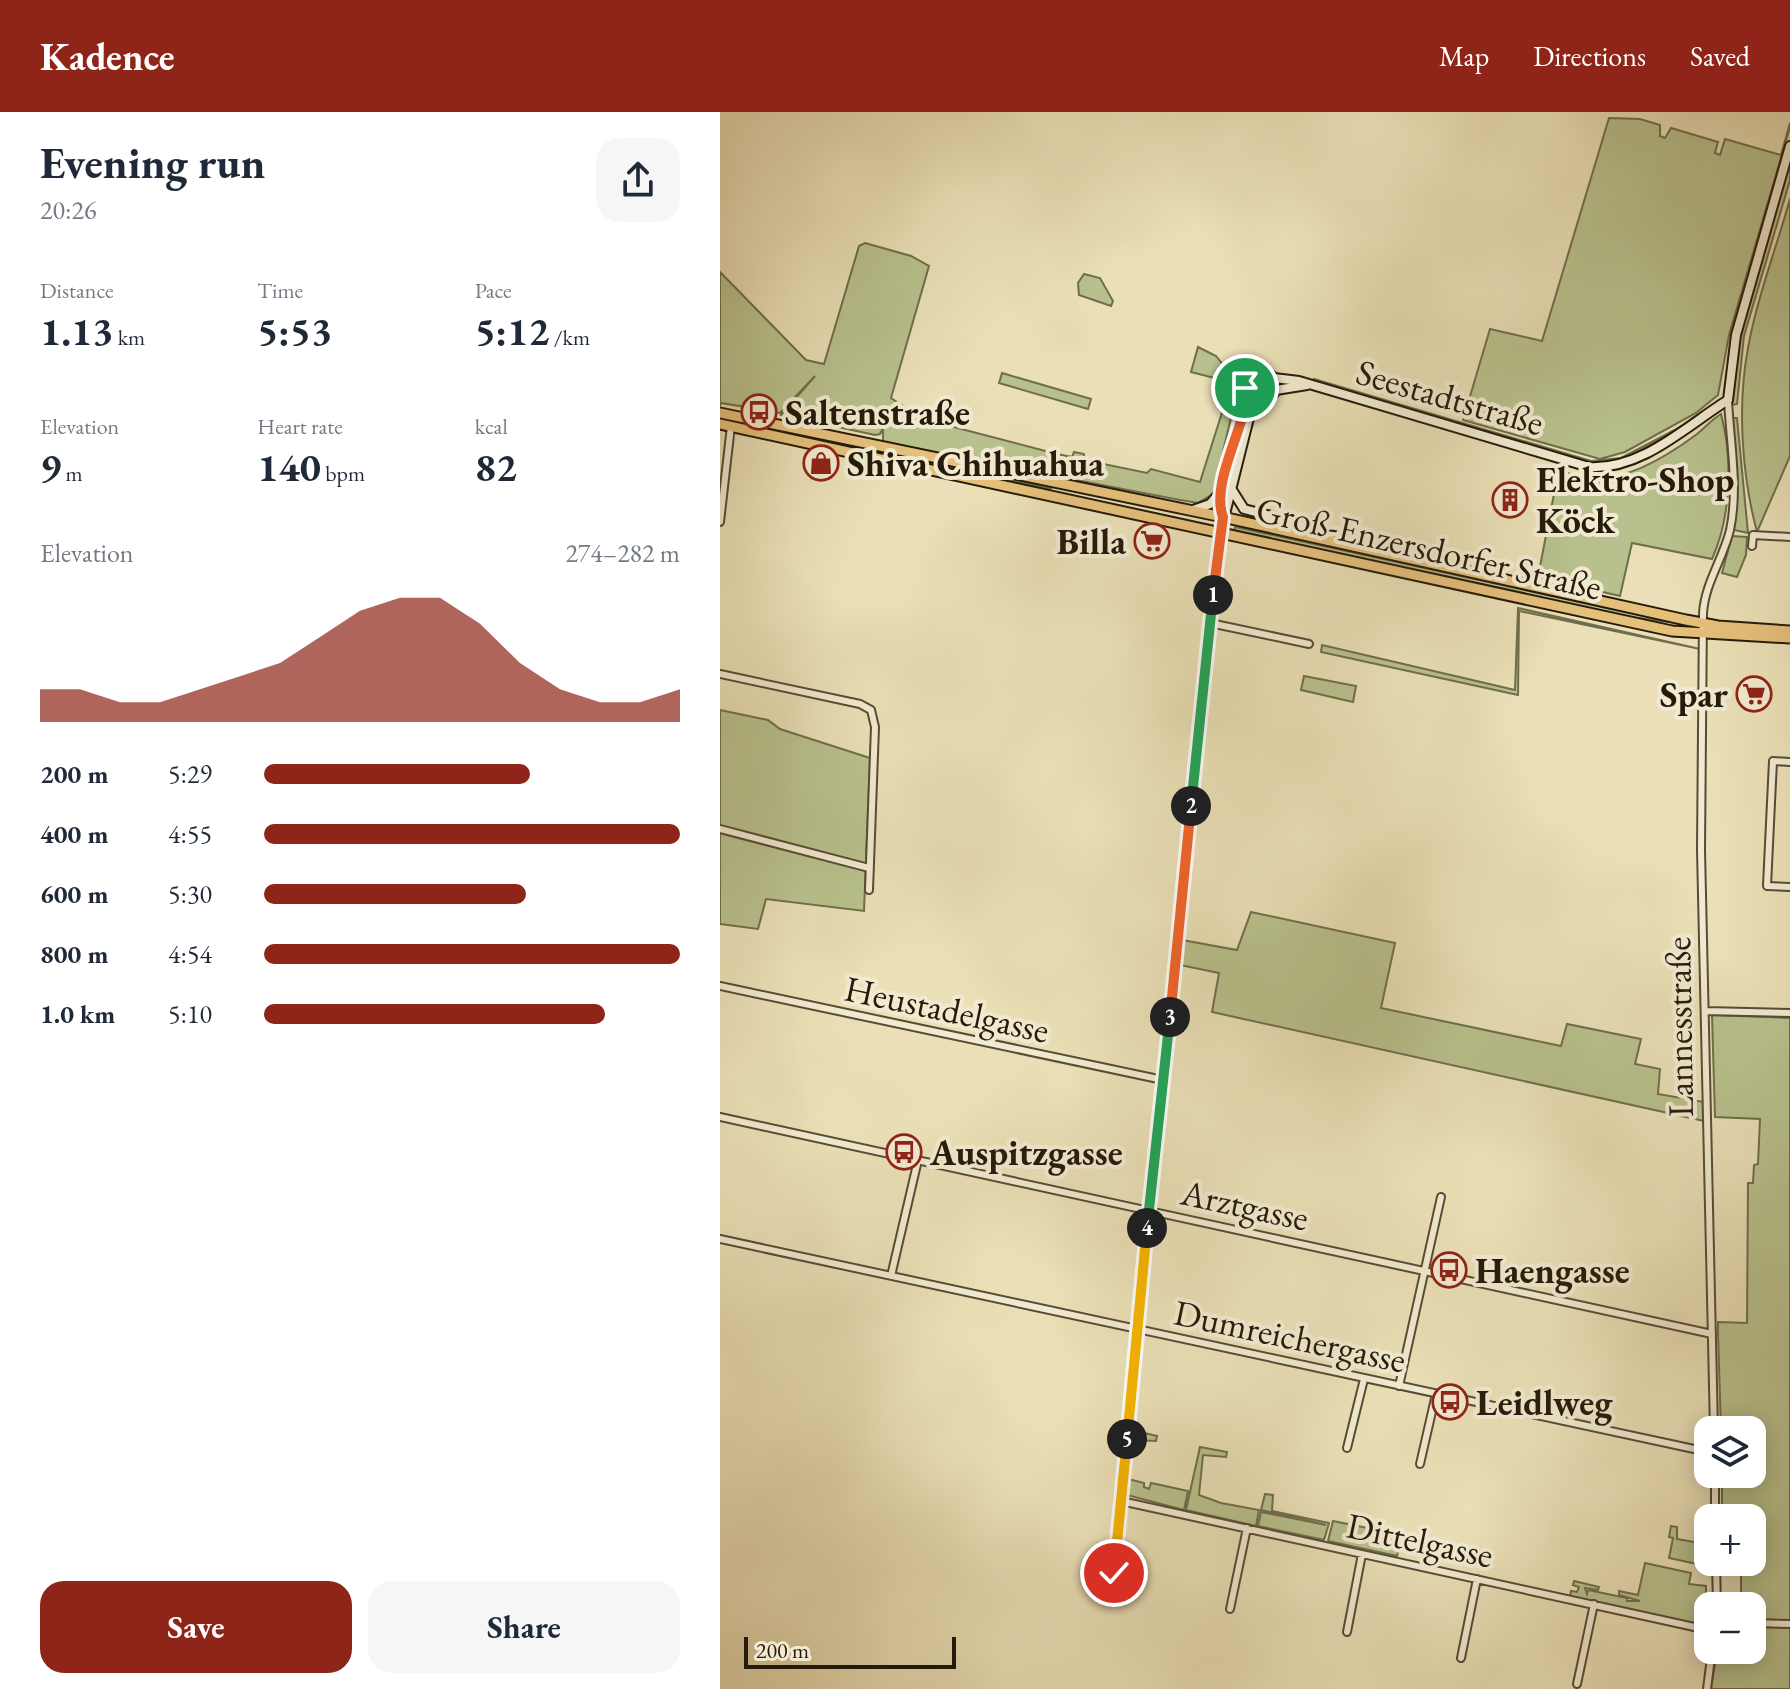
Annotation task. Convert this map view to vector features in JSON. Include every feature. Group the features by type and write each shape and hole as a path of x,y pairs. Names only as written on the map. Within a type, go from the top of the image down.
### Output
{"main road":[{"name":"Groß-Enzersdorfer Straße","path":"720,413 727,422 1672,631 1703,629"},
{"name":"Groß-Enzersdorfer Straße","path":"727,422 1223,517 1703,629"},
{"path":"1703,629 1790,631"},
{"path":"1703,629 1790,638"}],"street":[{"path":"1728,400 1736,335 1790,146"},
{"name":"Seestadtstraße","path":"1246,392 1246,380 1252,373 1266,371 1274,378 1307,384 1589,467 1606,468 1640,456 1691,427 1728,400"},
{"path":"1114,1573 1221,530 1244,428 1257,404 1276,390 1274,378"},
{"name":"Seestadtstraße","path":"1276,390 1307,384"},
{"path":"1246,392 1256,401 1265,401"},
{"path":"1223,517 1220,506 1224,480 1232,441 1246,407 1246,392"},
{"name":"Lannesstraße","path":"1714,1416 1701,850 1703,629 1707,589 1729,534 1734,503 1728,400"},
{"path":"720,522 727,422"},
{"path":"1191,511 1214,501 1224,480"},
{"path":"1232,489 1244,509 1290,521 1363,550"},
{"path":"1752,546 1753,535 1790,537"},
{"path":"1210,623 1309,644"},
{"path":"720,674 860,704 871,710 875,727 869,890"},
{"path":"1790,762 1773,761 1767,886 1790,887"},
{"path":"720,829 869,868"},
{"name":"Heustadelgasse","path":"720,986 1163,1080"},
{"path":"1705,1011 1790,1013"},
{"name":"Arztgasse","path":"720,1117 1712,1334"},
{"path":"891,1276 918,1160"},
{"path":"1399,1386 1441,1197"},
{"name":"Dumreichergasse","path":"720,1239 1694,1449"},
{"path":"1347,1448 1364,1379"},
{"path":"1420,1464 1436,1394"},
{"name":"Dittelgasse","path":"1121,1501 1694,1627"},
{"path":"1230,1609 1247,1528"},
{"path":"1347,1632 1362,1554"},
{"path":"1461,1658 1477,1579"},
{"path":"1577,1684 1594,1604"},
{"path":"1766,1623 1790,1624"},
{"path":"1707,1689 1710,1664"}],"green space":[{"path":"1609,118 1640,119 1660,125 1660,136 1665,138 1671,128 1718,142 1715,153 1720,155 1725,139 1781,155 1790,123 1790,127 1729,335 1718,395 1696,413 1625,452 1600,459 1463,420 1490,329 1542,341"},
{"path":"1790,160 1790,180 1744,336 1737,404 1732,405 1739,337"},
{"path":"1790,199 1790,456 1757,532 1743,441 1745,370 1756,311"},
{"path":"865,243 911,256 929,266 891,398 923,419 1057,454 1072,457 1074,452 1084,454 1084,460 1147,473 1151,469 1200,482 1225,403 1221,379 1228,374 1234,405 1213,494 1198,503 1180,500 883,443 883,428 880,434 875,435 781,415 815,376 780,413 721,403 720,406 720,272 806,360 824,364 859,246"},
{"path":"1084,274 1100,278 1113,301 1111,306 1079,295 1078,283"},
{"path":"1198,347 1216,356 1228,371 1218,379 1191,372"},
{"path":"1002,373 1091,399 1088,409 999,383"},
{"path":"1314,379 1591,461 1621,458 1690,422 1619,461 1593,464 1313,382"},
{"path":"1721,414 1727,450 1728,488 1723,525 1712,559 1632,543 1620,596 1538,577 1559,468 1576,476 1594,479 1631,472 1666,455"},
{"path":"1732,418 1737,418 1748,533 1734,530 1737,490"},
{"path":"779,431 807,434 1052,489 1023,485"},
{"path":"1235,527 1682,624 1617,615 1234,531"},
{"path":"1732,536 1747,537 1746,555 1737,577 1722,573"},
{"path":"1518,608 1700,649 1519,611 1518,695 1321,652 1322,645 1515,690"},
{"path":"1304,676 1356,686 1353,702 1301,690"},
{"path":"720,710 768,720 780,729 870,758 864,911 766,899 758,929 720,924"},
{"path":"1251,912 1395,943 1381,1008 1561,1046 1567,1024 1641,1039 1635,1064 1660,1069 1658,1094 1704,1102 1704,1121 1212,1012 1219,973 1180,965 1182,940 1237,950"},
{"path":"1712,1015 1790,1018 1790,1689 1711,1689 1715,1664 1766,1664 1766,1592 1741,1592 1741,1576 1766,1576 1766,1504 1722,1504 1722,1488 1766,1488 1766,1416 1721,1416 1718,1333 1718,1322 1747,1323 1748,1183 1753,1183 1754,1165 1758,1164 1760,1119 1715,1117"},
{"path":"1132,1430 1157,1436 1156,1441 1133,1440 1128,1479 1144,1483 1144,1487 1149,1489 1151,1483 1188,1491 1184,1510 1127,1495 1126,1487"},
{"path":"1200,1447 1227,1452 1226,1457 1203,1455 1199,1495 1221,1503 1259,1510 1256,1526 1186,1510"},
{"path":"1265,1494 1273,1495 1272,1511 1329,1523 1324,1540 1258,1526 1261,1512 1326,1525 1261,1510"},
{"path":"1333,1521 1402,1535 1397,1556 1328,1541"},
{"path":"1671,1526 1677,1527 1677,1539 1694,1542 1694,1563 1669,1558 1673,1538 1669,1537"},
{"path":"1645,1563 1691,1573 1689,1584 1706,1586 1706,1592 1694,1592 1694,1624 1570,1597 1571,1591 1577,1592 1579,1587 1573,1585 1574,1581 1599,1587 1598,1590 1585,1588 1587,1594 1588,1590 1627,1598 1627,1601 1640,1601 1619,1595 1619,1591 1638,1595"}],"place":[{"name":"Saltenstraße","path":"759,412"},
{"name":"Shiva Chihuahua","path":"821,463"},
{"name":"Elektro-Shop Köck","path":"1510,500"},
{"name":"Billa","path":"1152,541"},
{"name":"Spar","path":"1754,694"},
{"name":"Auspitzgasse","path":"904,1152"},
{"name":"Haengasse","path":"1449,1270"},
{"name":"Leidlweg","path":"1450,1402"}],"route":[{"path":"1114,1573 1148,1218 1223,517 1220,506 1232,441 1246,407 1245,388"}]}
